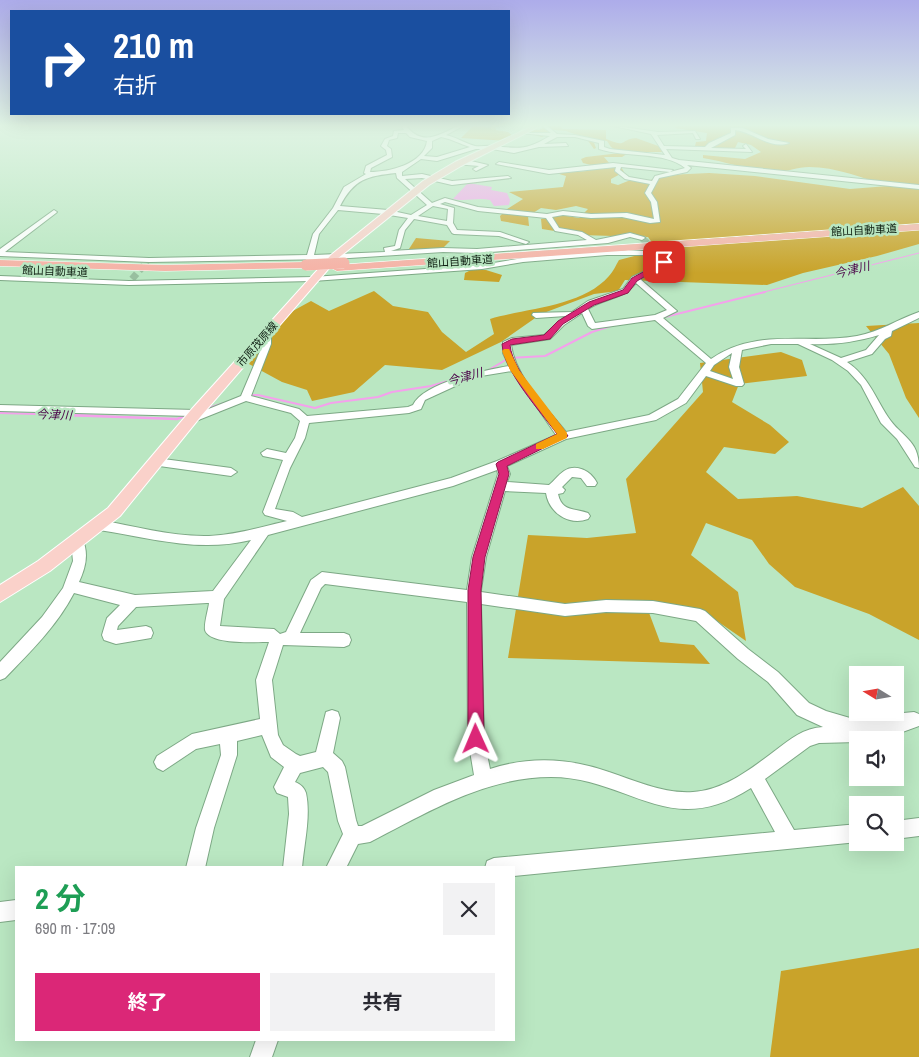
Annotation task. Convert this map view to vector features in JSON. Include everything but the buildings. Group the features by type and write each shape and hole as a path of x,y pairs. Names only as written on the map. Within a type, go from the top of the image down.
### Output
{"highway":[{"name":"館山自動車道","path":"338,263 919,222"},
{"name":"館山自動車道","path":"0,263 156,268 338,263 919,227"},
{"name":"館山自動車道","path":"0,268 161,273 305,264"}],"main road":[{"name":"市原茂原線","path":"0,594 99,525 128,497 196,414 313,279 338,263 387,212 440,174"}],"street":[{"path":"305,264 316,234 336,208 346,188 370,174"},
{"path":"400,174 414,192 433,204 451,208 459,204"},
{"path":"404,174 422,176 452,183 467,180 508,178"},
{"path":"487,180 490,174"},
{"path":"622,174 627,178 654,183"},
{"path":"378,254 381,251 398,247 402,230 412,217 433,204 447,200 478,209 548,216 551,214 570,213 587,216 620,215 649,222 658,221 654,202 648,195 657,177 668,174"},
{"path":"798,174 919,187"},
{"path":"487,180 504,186"},
{"path":"336,208 387,212 450,223"},
{"path":"451,208 450,223 454,232 500,234 536,245"},
{"path":"0,253 54,212"},
{"path":"548,216 557,230 580,234 593,241"},
{"path":"0,253 148,261 338,263 378,254 476,251 608,241 630,235 642,238 639,230"},
{"path":"0,278 130,281 313,279 482,267 523,260 607,253 657,253 665,265 658,270 635,279 626,291 591,303 560,323 543,339 512,341 506,344 507,352 514,368 563,436"},
{"path":"584,309 592,326 657,317 672,312 635,279"},
{"path":"536,315 551,316 561,312 573,315"},
{"path":"99,525 173,539 208,541 241,537 301,522 453,482 501,464 563,436 652,418 682,401 708,367 730,350 738,347 771,341 832,342 860,338 915,320 919,315"},
{"path":"657,317 708,367 739,384 734,366 738,347"},
{"path":"840,361 869,352 882,337 888,334 887,330"},
{"path":"244,398 267,344 267,332"},
{"path":"796,341 840,361 859,377 885,422 901,436 919,464"},
{"path":"0,408 196,414 244,398 295,411 305,420 409,410 417,407 420,398 473,376 514,368"},
{"path":"301,522 294,516 269,512 269,508 300,438 305,420"},
{"path":"267,453 290,458"},
{"path":"156,462 232,472"},
{"path":"483,779 476,739 474,598 479,557 504,474 501,464"},
{"path":"584,516 566,514 558,509 553,501 556,490 569,473 584,473 589,476 591,482"},
{"path":"501,486 556,490"},
{"path":"264,531 217,597 212,629 220,634 274,636 283,639 344,640"},
{"path":"0,673 34,638 70,587 80,559 77,542"},
{"path":"353,835 347,821 336,767 330,760 323,758 300,764 296,763 277,751 268,726 267,695 264,680 283,639 316,584 322,578 352,583 413,588 565,610 606,606 653,607 700,615 743,654 773,677 803,709 850,726 916,718"},
{"path":"70,587 87,588 133,601 175,600 206,596 217,597"},
{"path":"133,601 112,623 109,635 146,634"},
{"path":"323,758 332,718"},
{"path":"353,835 363,835 483,779 539,767 562,768 604,778 633,791 669,800 694,801 718,797 754,776 798,743 812,736 874,734 894,728 916,718"},
{"path":"163,762 192,742 208,737 228,736 268,726"},
{"path":"196,866 205,828 228,755 228,736"},
{"path":"292,866 298,814 297,793 292,788 283,787 296,763"},
{"path":"754,776 789,840"},
{"path":"904,829 919,827"},
{"path":"515,866 849,834"},
{"path":"336,866 353,835"},
{"path":"0,912 15,910"},
{"path":"261,1057 267,1041"}],"shaded area":[{"path":"560,174 620,174 611,179 611,183 618,185 628,181 647,181 668,175 729,174 850,189 888,186 853,174 919,174 919,244 803,273 767,285 625,280 618,291 594,294 541,314 501,342 442,370 385,365 354,392 312,401 307,390 282,382 249,364 280,318 311,301 329,311 374,291 393,306 428,312 442,332 466,352 494,334 490,319 553,305 584,294 598,286 609,276 619,260 642,254 653,244 648,237 580,235 542,229 541,219 561,215 579,218 588,209 576,206 556,210 541,208 528,216 529,226 501,221 500,216 507,209 523,199 509,192 563,187 566,176"},
{"path":"468,183 492,187 491,190 507,193 510,200 509,205 494,206 490,200 485,199 453,199"},
{"path":"416,238 450,241 439,252 411,252 409,249"},
{"path":"471,270 486,270 502,275 499,282 464,280 465,273"},
{"path":"919,323 919,418 906,398 889,354 866,326"},
{"path":"781,352 802,360 807,376 739,384 732,402 770,425 789,442 775,454 724,447 706,472 738,499 797,496 862,508 903,487 919,506 919,640 869,614 795,587 769,564 752,540 706,523 691,555 738,592 746,641 704,612 645,602 660,642 694,645 710,664 508,658 528,535 587,538 636,533 626,479 703,392 700,363"},
{"path":"919,948 919,1057 770,1057 781,971"}],"waterway":[{"name":"今津川","path":"760,293 919,253"},
{"name":"今津川","path":"661,318 765,292"},
{"name":"今津川","path":"487,371 509,358 545,356 592,332 611,326"},
{"name":"今津川","path":"248,395 258,395 315,408 331,403 378,397 392,392 431,386 458,378"},
{"name":"今津川","path":"205,409 224,403"},
{"name":"今津川","path":"0,413 102,416"},
{"name":"今津川","path":"65,415 177,419 185,416"}],"tunnel":[{"path":"642,238 657,253"},
{"path":"132,279 147,262"}],"slow traffic":[{"path":"506,351 515,370 563,436 539,447"}],"route":[{"path":"476,739 474,590 479,557 504,474 501,464 563,436 515,370 505,347 506,344 512,341 543,339 547,337 560,323 591,303 626,291 635,279 641,275 658,270 665,265 664,262"}]}
